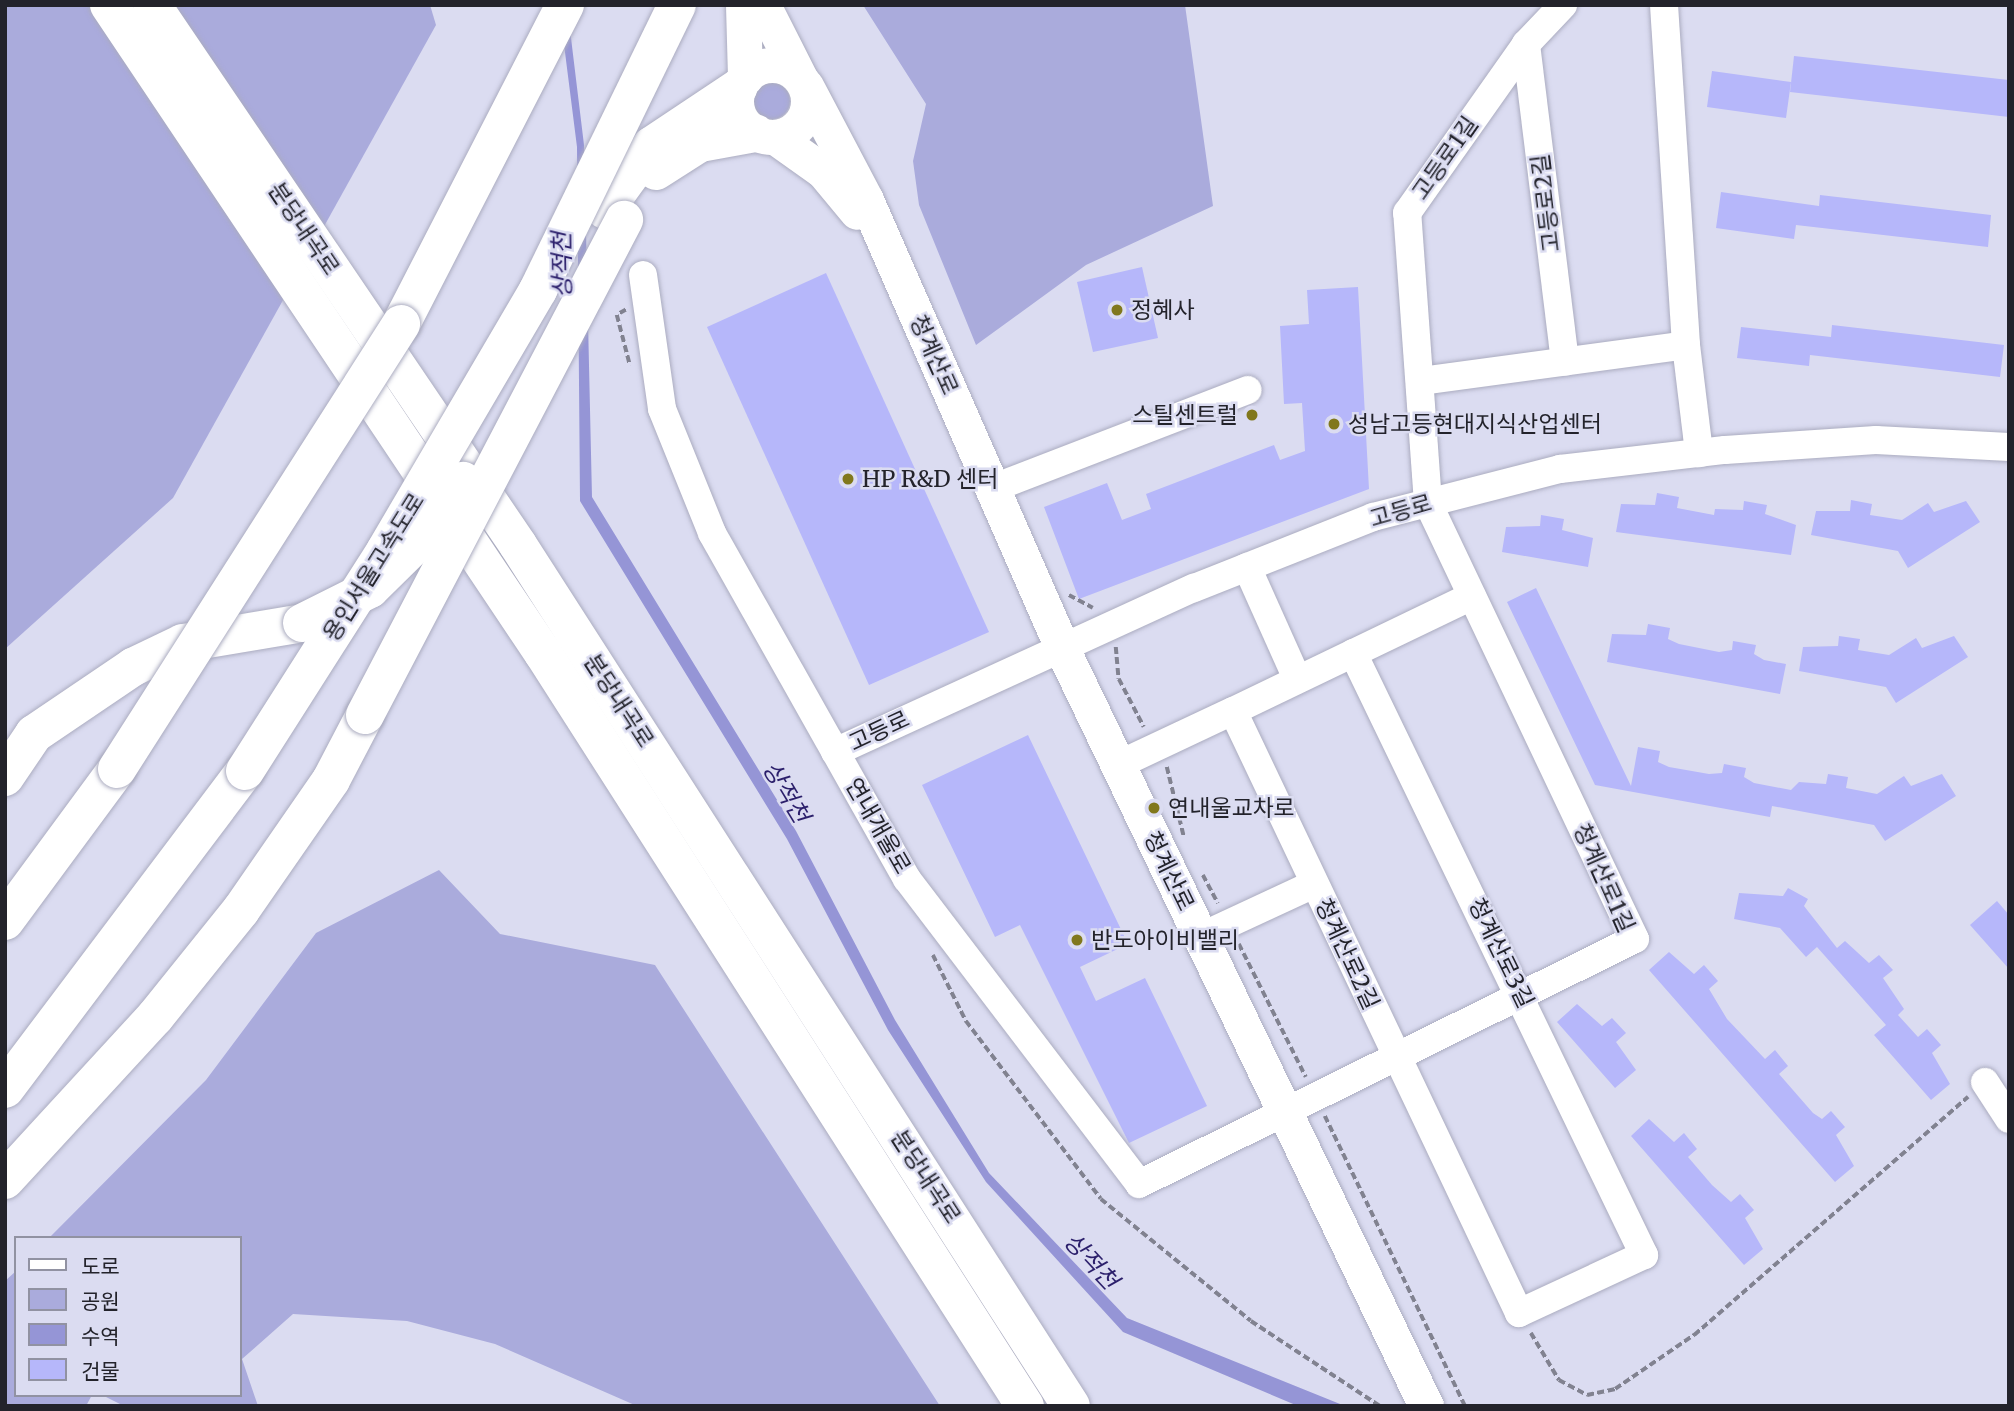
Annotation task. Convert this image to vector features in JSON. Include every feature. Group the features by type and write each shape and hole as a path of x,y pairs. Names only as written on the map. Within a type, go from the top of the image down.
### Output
{"highway":[{"name":"분당내곡로","path":"109,5 543,653 1025,1406"},
{"name":"분당내곡로","path":"152,5 518,545 1071,1406"},
{"path":"5,921 117,769 401,324 565,5"},
{"name":"용인서울고속도로","path":"5,1089 245,771 391,540 538,290 677,5"},
{"path":"5,1180 155,1017 242,910 331,780 651,146 741,83"},
{"path":"5,777 34,734 133,667 183,643 302,623 370,589 436,524 482,450 615,215 657,169 676,153 721,136 765,135"}],"main road":[{"path":"741,83 765,65 802,81 804,120 765,135 739,114 743,5"},
{"name":"청계산로","path":"763,5 888,254 1062,647 1426,1406"},
{"name":"청계산로","path":"765,135 823,171 888,254"}],"street":[{"name":"고등로1길","path":"1428,503 1407,213 1526,44 1563,5"},
{"path":"1664,5 1686,345 1699,453"},
{"name":"고등로2길","path":"1526,44 1565,362"},
{"name":"연내개울로","path":"643,275 662,409 707,520 907,879 1139,1184 1283,1110"},
{"path":"1421,381 1686,345"},
{"path":"991,489 1248,390"},
{"name":"고등로","path":"835,752 1062,647 1247,567 1373,517 1560,469 1699,453 1876,440 2009,447"},
{"name":"청계산로1길","path":"1283,1110 1635,939 1428,503"},
{"path":"1247,567 1297,679"},
{"path":"1118,765 1472,596"},
{"name":"청계산로3길","path":"1353,653 1522,994 1644,1255 1519,1313"},
{"name":"청계산로2길","path":"1233,710 1519,1313"},
{"path":"1200,937 1314,884"},
{"path":"1985,1082 2009,1119"}],"path":[{"path":"1519,1313 1559,1380 1587,1395 1615,1389 1694,1335 1985,1082"}],"green space":[{"path":"5,5 430,5 436,25 173,498 5,649"},
{"path":"863,5 1185,5 1213,206 1086,265 976,345 919,205 913,161 926,104"},
{"path":"772,83 785,88 790,101 785,114 772,119 759,114 754,101 759,88"},
{"path":"439,870 500,934 655,965 940,1406 637,1406 495,1344 407,1321 293,1314 242,1359 242,1236 51,1236 206,1080 316,933"},
{"path":"14,1273 14,1397 91,1397 86,1406 5,1406 5,1281"},
{"path":"242,1359 258,1406 124,1406 106,1397 242,1397"}],"water":[{"path":"559,5 567,5 584,145 592,497 796,831 895,1020 989,1173 1127,1318 1345,1406 1298,1406 1123,1332 986,1182 888,1030 787,839 580,501 577,147"}],"building":[{"path":"1794,56 2009,80 2009,117 1790,92"},
{"path":"1712,71 1791,82 1786,118 1707,107"},
{"path":"1721,192 1819,206 1820,195 1991,215 1988,247 1796,225 1794,239 1716,228"},
{"name":"정혜사","path":"1142,267 1158,338 1093,352 1077,282"},
{"name":"HP R&D 센터","path":"826,273 989,632 869,685 707,327"},
{"name":"성남고등현대지식산업센터","path":"1358,287 1369,489 1079,599 1044,507 1107,483 1122,520 1151,509 1146,494 1274,445 1280,460 1305,451 1302,403 1284,404 1280,326 1309,324 1307,290"},
{"path":"1832,325 2004,345 2000,377 1810,355 1809,366 1737,358 1741,327 1831,337"},
{"path":"1657,493 1679,497 1677,508 1714,515 1715,509 1743,510 1744,501 1767,505 1765,514 1796,525 1791,555 1616,532 1621,504 1655,505"},
{"path":"1851,500 1872,504 1870,515 1902,520 1928,503 1934,512 1966,501 1980,522 1908,568 1898,551 1811,535 1816,511 1850,511"},
{"path":"1541,515 1564,519 1562,530 1593,538 1588,567 1502,552 1506,527 1540,526"},
{"path":"1536,588 1631,786 1638,747 1660,751 1658,762 1669,767 1709,774 1722,773 1724,764 1746,768 1744,777 1754,783 1791,790 1799,782 1826,784 1828,774 1848,777 1846,788 1877,794 1904,776 1911,786 1942,774 1956,796 1885,841 1874,825 1772,806 1770,817 1595,785 1507,602"},
{"path":"1648,624 1670,628 1668,639 1679,644 1719,652 1732,650 1733,641 1756,645 1754,654 1764,660 1786,664 1780,694 1607,662 1612,634 1646,635"},
{"path":"1839,636 1860,639 1858,650 1889,655 1916,638 1922,648 1954,636 1968,657 1896,703 1886,687 1799,671 1803,647 1838,646"},
{"name":"반도아이비밸리","path":"1028,735 1128,944 1080,967 1096,1001 1145,978 1207,1106 1129,1143 1020,925 995,937 922,785"},
{"path":"1788,888 1808,899 1804,906 1837,948 1845,941 1869,963 1879,955 1893,970 1883,978 1904,1009 1898,1015 1918,1037 1927,1029 1941,1045 1932,1053 1950,1084 1931,1100 1874,1035 1886,1025 1817,947 1806,957 1780,928 1734,919 1739,893 1783,896"},
{"path":"1997,901 2009,915 2009,969 1970,925"},
{"path":"1669,952 1694,974 1704,965 1718,981 1709,989 1727,1019 1765,1059 1775,1050 1788,1066 1779,1074 1813,1113 1822,1119 1831,1111 1845,1127 1836,1135 1854,1166 1835,1182 1649,970"},
{"path":"1577,1004 1602,1026 1612,1018 1626,1033 1616,1042 1636,1070 1615,1088 1557,1022"},
{"path":"1649,1119 1674,1142 1684,1133 1697,1149 1688,1157 1712,1185 1731,1202 1740,1194 1754,1210 1745,1218 1763,1249 1744,1265 1631,1136"}],"place":[{"name":"정혜사","path":"1117,310"},
{"name":"스틸센트럴","path":"1252,415"},
{"name":"성남고등현대지식산업센터","path":"1334,424"},
{"name":"HP R&D 센터","path":"848,479"},
{"name":"연내울교차로","path":"1154,808"},
{"name":"반도아이비밸리","path":"1077,940"}],"water label":[{"name":"상적천","path":"562,265"},
{"name":"상적천","path":"786,792"},
{"name":"상적천","path":"1091,1261"}]}
